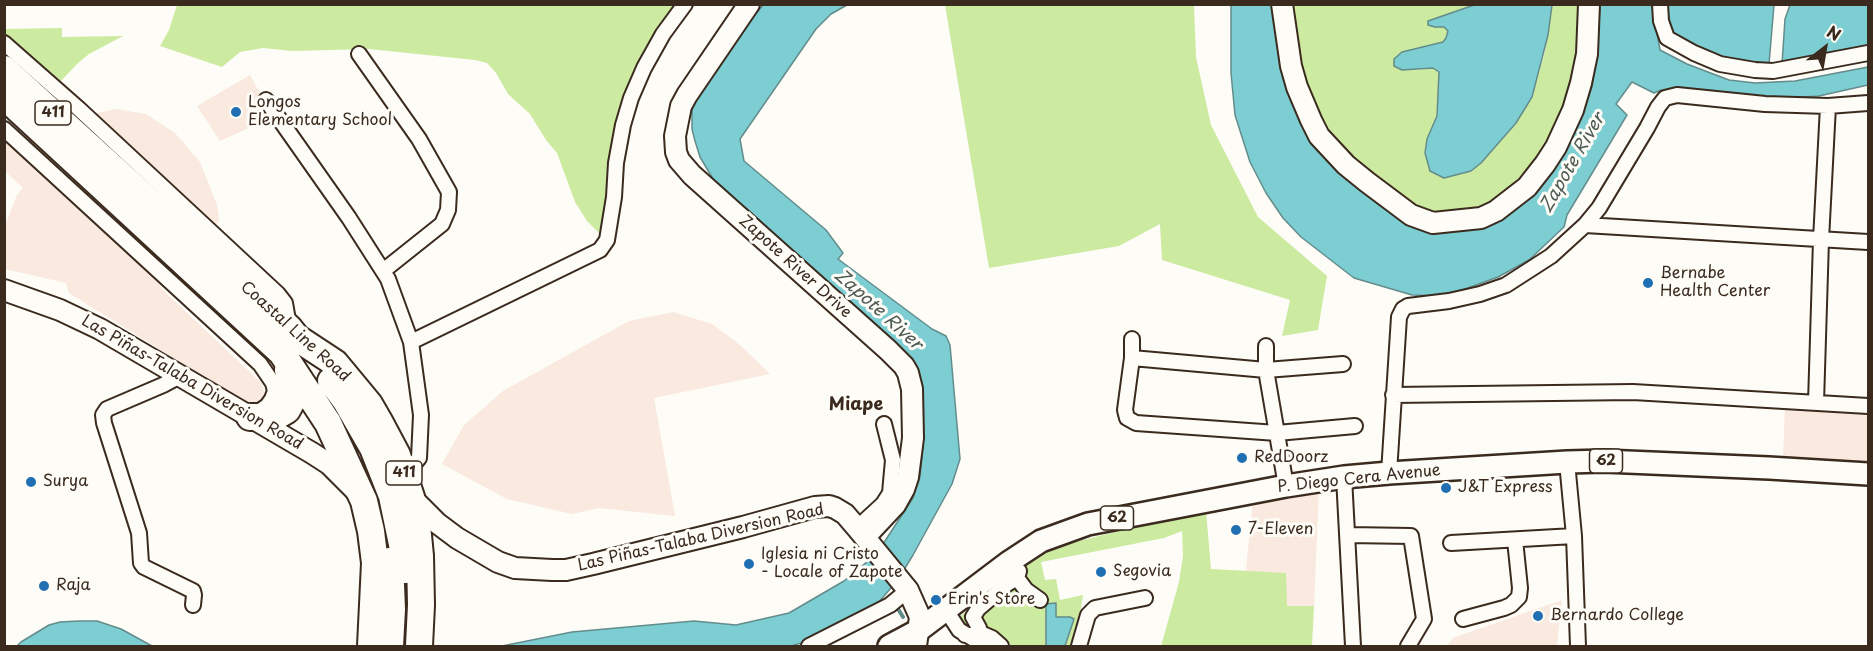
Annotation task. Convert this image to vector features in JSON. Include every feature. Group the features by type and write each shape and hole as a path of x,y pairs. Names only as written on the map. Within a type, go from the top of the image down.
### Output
{"highway":[{"name":"Coastal Line Road","path":"4,69 95,165 290,340 335,363 355,386 380,423 403,471 411,497 420,556 421,605 418,646"},
{"name":"Coastal Line Road","path":"4,96 95,165"},
{"name":"Coastal Line Road","path":"290,340 364,501 375,563 371,646"},
{"name":"411","path":"290,340 318,389 340,406 373,448 392,496 403,549 405,646"},
{"path":"250,417 275,417 287,410 291,404 294,390 290,340"},
{"name":"411","path":"340,406 379,501 392,581 390,646"}],"main road":[{"name":"P. Diego Cera Avenue","path":"889,646 918,638 1009,562 1041,541 1088,524 1286,486 1389,473 1604,461 1869,474"}],"street":[{"path":"411,342 600,250 607,240 614,197 616,163 623,125 632,98 644,68 663,34 685,4"},
{"name":"Zapote River Drive","path":"749,4 681,106 675,136 676,152 679,160 692,175 897,358 908,373 912,389 913,438 908,477 896,505 865,538"},
{"path":"1282,4 1290,66 1311,120 1320,136 1346,165 1367,182 1412,215 1433,223 1481,218 1496,211 1527,187 1545,164 1556,147 1573,110 1581,83 1587,54 1589,4"},
{"path":"1660,4 1661,21 1667,38 1720,64 1773,71 1869,53"},
{"path":"4,43 73,103 278,294 285,303 290,340"},
{"path":"359,54 418,139 449,192 448,210 442,224 383,271"},
{"path":"1389,473 1398,317 1403,309 1408,306 1449,301 1480,294 1506,285 1551,256 1585,225 1599,208 1665,98 1677,95 1765,104 1828,106 1869,103"},
{"path":"266,100 349,218 388,279 411,342 421,415 419,458 403,471"},
{"path":"1816,403 1828,106"},
{"path":"4,129 260,364 273,383 275,391 267,406 250,417"},
{"path":"1585,225 1869,242"},
{"name":"Las Piñas-Talaba Diversion Road","path":"4,290 80,318 109,334 329,465 343,476 364,501"},
{"path":"1132,339 1132,358 1125,410 1127,418 1136,423 1277,433 1355,426"},
{"path":"1266,346 1266,370 1286,486"},
{"path":"1132,358 1266,370 1343,364"},
{"path":"180,376 107,409 103,415 139,533 141,563 144,567 193,591 192,605"},
{"path":"1393,394 1633,392 1869,406"},
{"path":"865,538 890,493 893,460 884,424"},
{"path":"1567,462 1574,536 1578,646"},
{"path":"1344,477 1353,646"},
{"name":"Las Piñas-Talaba Diversion Road","path":"411,497 437,523 457,538 505,565 526,569 559,570 593,564 821,506 829,506 841,511 865,538 901,593 920,617 918,638"},
{"path":"1348,535 1411,536 1424,619 1408,646"},
{"path":"1451,543 1574,536"},
{"path":"420,556 433,540 457,538"},
{"path":"1463,619 1504,608 1511,605 1518,597 1520,588 1515,540"},
{"path":"973,617 978,609 1019,572 1032,596 1040,600"},
{"path":"809,646 901,593"},
{"path":"1079,646 1088,615 1095,608 1145,598"},
{"path":"951,612 960,616 973,617 979,628 971,634"},
{"path":"951,612 959,630 992,638 1001,646"},
{"path":"971,634 985,646"}],"shaded area":[{"name":"Longos Elementary School","path":"250,75 273,117 220,141 197,106"},
{"path":"116,109 146,114 175,133 200,162 217,205 219,220 215,228 92,114"},
{"path":"5,135 37,163 147,270 166,293 262,383 265,397 263,402 259,405 246,403 69,293 66,283 5,269 5,225 17,195 23,188 5,171"},
{"path":"673,312 712,324 739,344 770,374 654,398 675,516 599,508 572,514 507,499 442,464 464,425 503,391 629,321"},
{"path":"1785,407 1868,411 1868,462 1783,457"},
{"path":"1319,489 1314,606 1287,606 1246,570 1253,499"},
{"name":"Bernardo College","path":"1562,600 1557,646 1447,646 1453,638"}],"green space":[{"path":"177,5 678,5 653,46 608,193 599,233 587,221 575,202 557,153 530,114 508,94 496,73 487,63 369,49 292,51 263,48 240,52 222,67 160,46 169,30"},
{"path":"945,5 1194,5 1196,57 1211,125 1258,217 1327,276 1318,330 1282,336 1290,300 1162,260 1160,224 1119,246 989,268"},
{"path":"1288,5 1477,5 1428,21 1435,27 1444,27 1448,31 1443,42 1402,52 1394,59 1418,70 1433,68 1439,72 1437,116 1427,139 1444,178 1471,171 1481,163 1523,112 1532,97 1544,55 1552,5 1584,5 1579,55 1564,109 1550,142 1538,161 1504,199 1473,212 1435,217 1421,212 1361,169 1325,131 1298,72"},
{"path":"62,28 62,37 123,36 89,54 58,84 5,37 5,29"},
{"path":"1206,511 1211,569 1286,573 1287,606 1314,606 1312,646 1161,646 1179,582 1183,556 1182,531 1164,538 1041,562 1045,580 1056,579 1060,600 1083,595 1075,646 1002,646 955,621 1012,571 1051,548"}],"water":[{"path":"1477,4 1552,5 1548,35 1532,97 1516,123 1481,163 1471,171 1444,178 1430,171 1425,153 1427,139 1437,116 1439,72 1433,68 1402,70 1394,66 1394,59 1402,52 1443,42 1448,31 1444,27 1428,25 1428,21"},
{"name":"Zapote River","path":"763,5 847,5 831,14 816,29 740,139 744,161 826,230 843,253 838,259 932,329 946,336 950,345 960,459 952,484 897,581 878,603 805,642 791,646 502,646 572,632 694,621 736,625 789,613 844,581 868,561 885,541 913,498 920,477 923,446 920,382 764,229 755,217 713,179 700,157 695,141 692,129 692,103 735,39"},
{"name":"Zapote River","path":"1231,5 1275,5 1295,101 1412,222 1510,212 1538,188 1564,151 1582,115 1592,86 1597,55 1600,5 1652,5 1660,50 1687,64 1729,80 1755,83 1795,81 1868,67 1868,85 1819,96 1766,99 1661,90 1654,93 1632,82 1616,104 1627,115 1567,215 1564,227 1529,260 1498,277 1446,296 1412,295 1354,278 1301,237 1283,218 1266,193 1250,162 1235,115 1231,73"},
{"path":"1667,5 1774,5 1769,64 1721,60 1671,36"},
{"path":"1790,5 1868,5 1868,45 1782,64 1785,19"},
{"path":"1056,603 1056,617 1074,619 1065,646 1046,646 1046,604"},
{"path":"97,621 121,629 152,646 17,646 49,625"}],"waterway":[{"path":"895,604 903,617"}],"place":[{"name":"Longos Elementary School","path":"236,112"},
{"name":"Bernabe Health Center","path":"1648,283"},
{"name":"RedDoorz","path":"1242,458"},
{"name":"Surya","path":"31,482"},
{"name":"J&T Express","path":"1446,488"},
{"name":"7-Eleven","path":"1236,530"},
{"name":"Iglesia ni Cristo - Locale of Zapote","path":"749,564"},
{"name":"Segovia","path":"1101,572"},
{"name":"Raja","path":"44,586"},
{"name":"Erin's Store","path":"936,600"},
{"name":"Bernardo College","path":"1538,616"}],"district":[{"name":"Miape","path":"856,405"}]}
